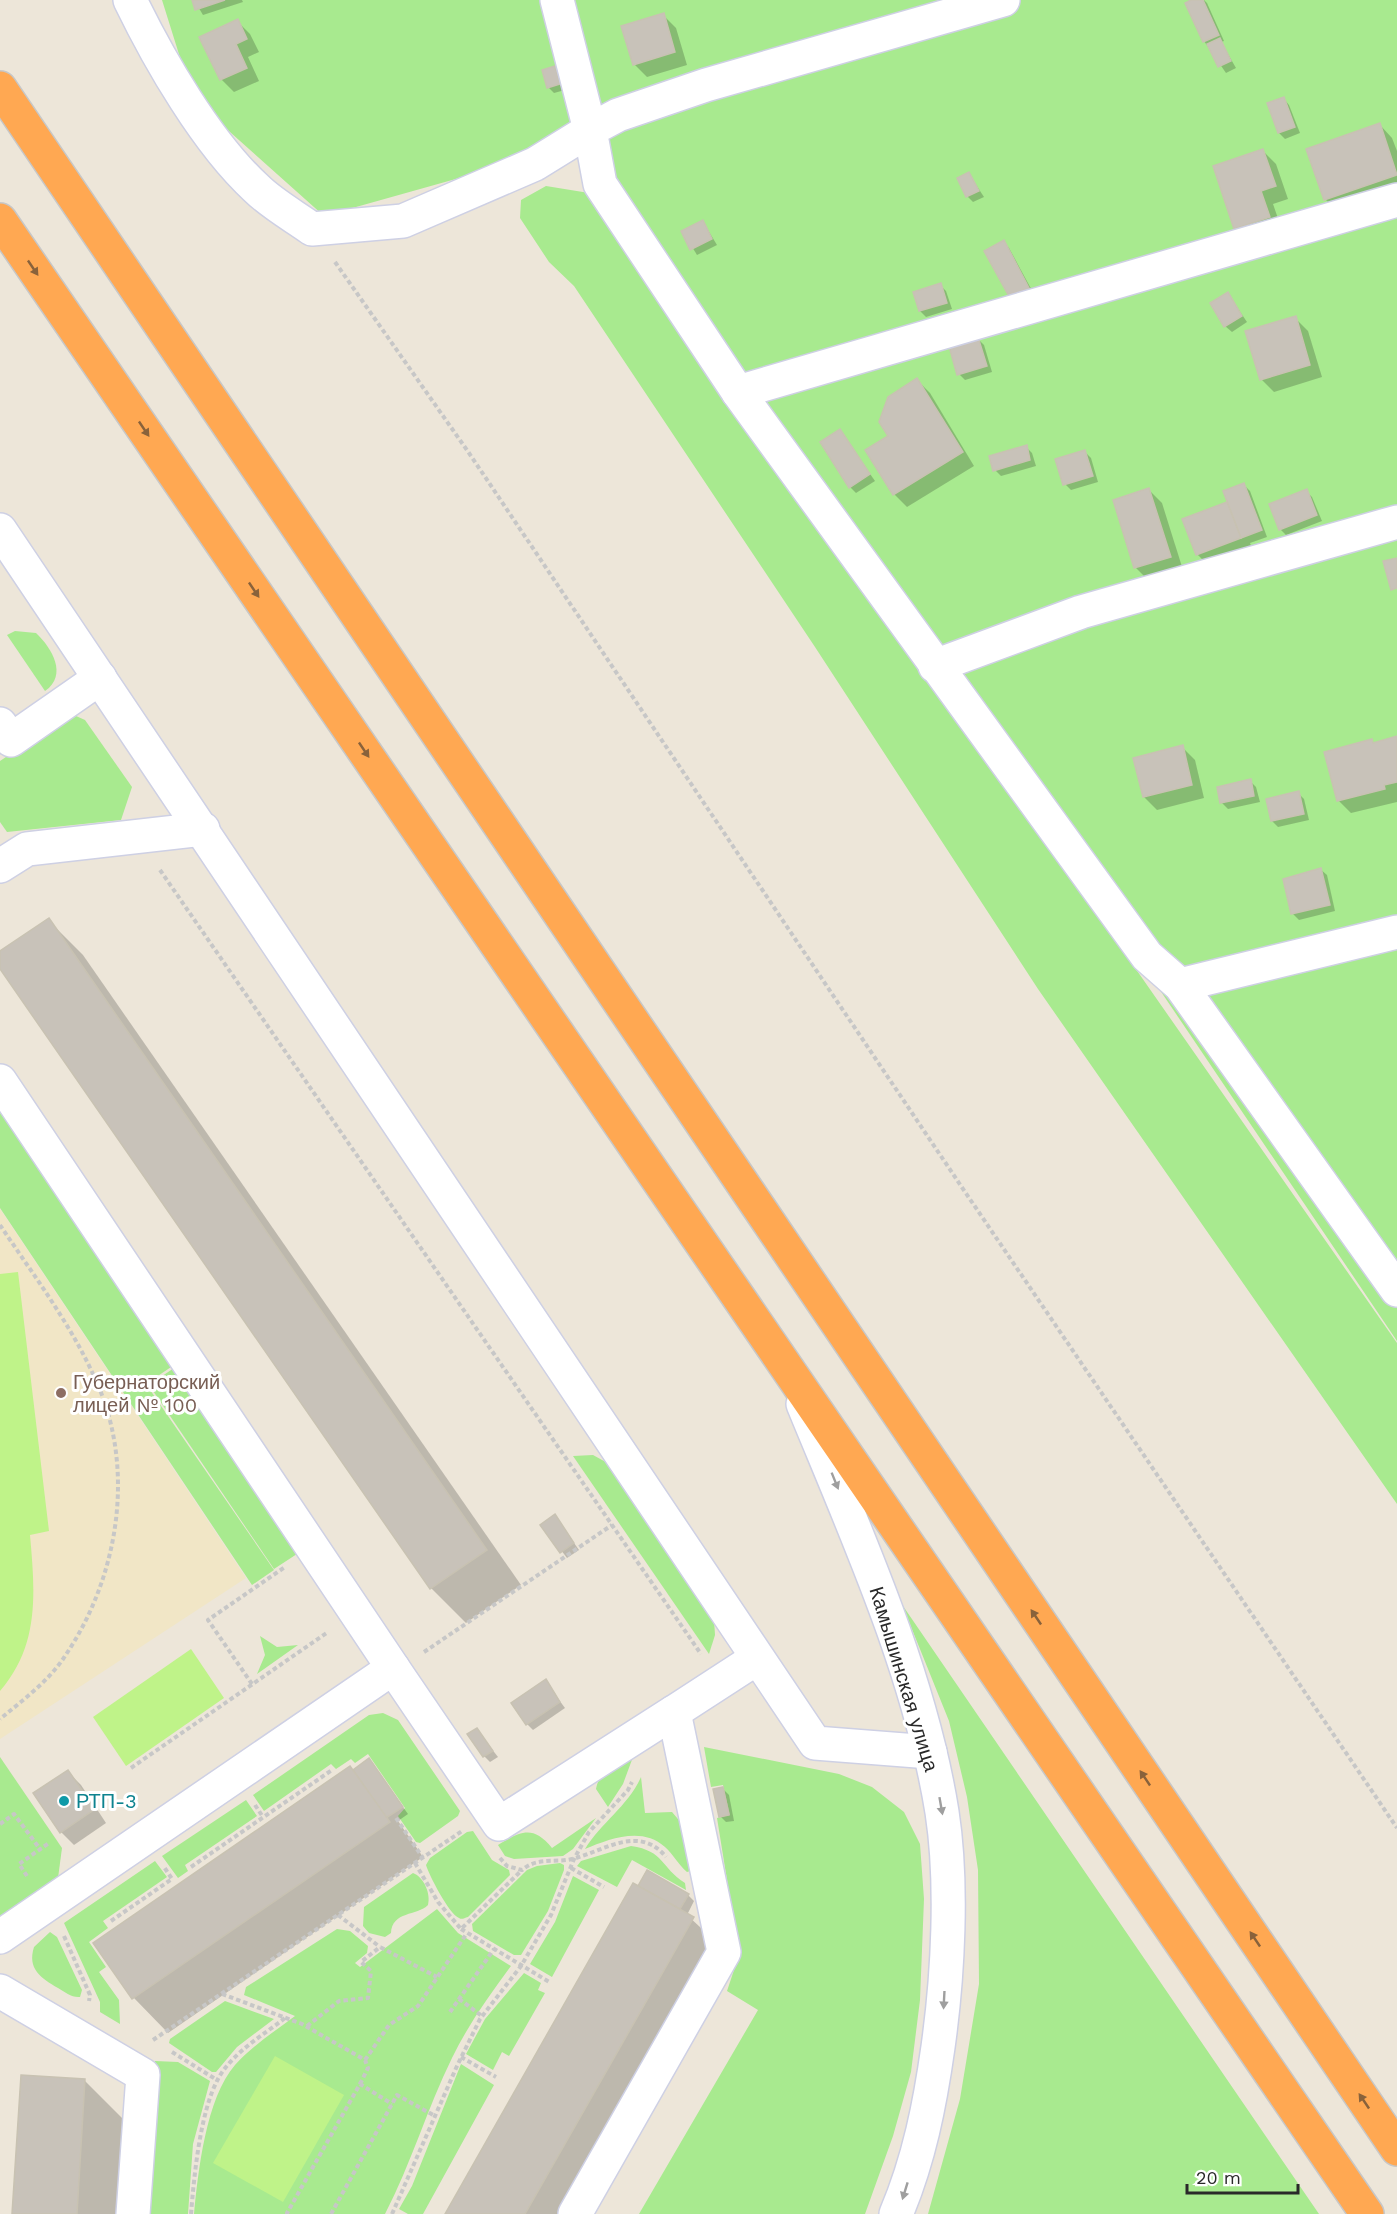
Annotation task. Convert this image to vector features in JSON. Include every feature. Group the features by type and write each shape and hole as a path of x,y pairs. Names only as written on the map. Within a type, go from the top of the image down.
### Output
{"highway":[{"path":"0,88 1397,2149"},
{"path":"0,220 1367,2214"}],"street":[{"path":"130,0 156,53 216,141 256,188 312,229 403,221 535,164 618,115 705,85 1003,0"},
{"path":"557,0 590,130 600,184 738,392 934,666 1148,956 1180,985 1397,1290"},
{"path":"738,392 1397,200"},
{"path":"934,666 1081,612 1397,522"},
{"path":"0,530 815,1743 930,1752"},
{"path":"4,737 100,678"},
{"path":"0,866 27,849 203,829"},
{"path":"1180,985 1397,932"},
{"path":"0,1081 406,1662 500,1824 757,1658"},
{"name":"Камышинская улица","path":"789,1369 888,1619 930,1752 943,1813 948,1911 943,2013 928,2115 896,2214"},
{"path":"0,1937 406,1662"},
{"path":"575,2214 724,1952 674,1712"},
{"path":"0,1991 143,2075 133,2214"}],"path":[{"path":"312,229 469,453 959,1183 1397,1827"},
{"path":"156,864 720,1682"},
{"path":"0,1225 78,1342 111,1420 117,1468 117,1513 108,1564 88,1618 64,1658 31,1693 0,1719"},
{"path":"406,1662 612,1525"},
{"path":"252,1684 208,1620 288,1565"},
{"path":"131,1768 333,1629"},
{"path":"392,2214 461,2056 482,2016 521,1966 551,1915 574,1859 589,1832 628,1790 644,1750 641,1733"},
{"path":"191,1867 332,1770"},
{"path":"0,1824 14,1814 40,1849"},
{"path":"396,1818 423,1858"},
{"path":"146,2045 467,1828"},
{"path":"461,1929 522,1870 539,1861 574,1859 618,1842 634,1840 654,1845 672,1864"},
{"path":"495,1851 507,1866 522,1870"},
{"path":"111,1921 172,1879 161,1862"},
{"path":"416,1863 438,1902 461,1929 550,1983"},
{"path":"571,1868 604,1887"},
{"path":"338,1915 380,1947 437,1977"},
{"path":"62,1931 90,1995 88,2011"},
{"path":"365,2060 388,2025 418,2006 467,1933"},
{"path":"307,2026 339,2001 368,1998 371,1971 361,1962 380,1947"},
{"path":"450,2012 494,1949"},
{"path":"222,1994 307,2026 365,2060 368,2068 287,2213 289,2214"},
{"path":"459,1999 482,2016"},
{"path":"191,2214 200,2140 217,2080 243,2049 285,2018"},
{"path":"153,2040 217,2080"},
{"path":"461,2056 496,2077"},
{"path":"360,2084 392,2103"},
{"path":"331,2214 397,2095 435,2115"}],"shaded area":[{"name":"Губернаторский лицей № 100","path":"0,1209 246,1578 0,1739"}],"green space":[{"path":"162,0 1397,0 1397,1341 587,142 324,216 193,99"},
{"path":"546,186 589,193 682,328 710,380 771,456 1096,912 1397,1343 1397,1504 1038,989 815,647 574,286 549,262 520,218 521,200"},
{"path":"15,631 36,633 52,654 56,677 45,691 7,635"},
{"path":"76,716 85,720 132,787 121,820 7,832 0,822 0,761 63,719"},
{"path":"0,1110 174,1365 146,1384 274,1570 252,1585 0,1208"},
{"path":"18,1272 49,1531 30,1535 33,1577 32,1617 22,1655 0,1691 0,1274"},
{"path":"174,1368 300,1552 274,1569 149,1385"},
{"path":"593,1455 613,1466 714,1620 715,1635 709,1654 573,1456"},
{"path":"903,1606 1319,2214 928,2214 960,2099 979,1984 978,1870 967,1797 949,1721"},
{"path":"260,1636 277,1647 298,1645 257,1674 265,1655"},
{"path":"191,1649 224,1698 126,1766 93,1717"},
{"path":"383,1713 398,1720 460,1811 458,1816 420,1843 416,1842 398,1816 405,1808 368,1754 355,1763 351,1759 336,1769 331,1764 264,1811 253,1795 369,1715"},
{"path":"704,1747 839,1774 872,1787 904,1812 920,1844 924,1899 920,2000 911,2072 893,2136 865,2214 639,2214 758,2010 727,1991 737,1961 737,1942 717,1818 730,1815 723,1785 711,1787"},
{"path":"0,1757 62,1848 58,1878 0,1918"},
{"path":"633,1757 623,1784 608,1807 596,1789 598,1782 610,1769"},
{"path":"641,1777 645,1813 672,1812 683,1825 694,1870 687,1872 665,1847 646,1837 625,1836 585,1849 629,1797"},
{"path":"246,1800 257,1816 185,1865 188,1871 178,1878 162,1856"},
{"path":"596,1818 573,1849 563,1856 514,1859 505,1856 498,1845 513,1836 533,1833 552,1848"},
{"path":"473,1831 492,1860 509,1870 510,1875 468,1917 461,1919 445,1902 426,1865 430,1858 467,1832"},
{"path":"631,1846 642,1848 656,1856 685,1883 686,1890 632,1860 617,1887 577,1866 581,1861"},
{"path":"155,1861 167,1877 103,1921 108,1928 89,1942 106,1967 99,1972 119,2000 120,2024 100,2012 100,2002 64,1923"},
{"path":"560,1863 564,1865 564,1870 548,1911 521,1955 514,1955 473,1931 472,1924 527,1870 537,1866"},
{"path":"413,1873 426,1886 428,1905 400,1917 392,1926 391,1933 385,1937 369,1933 363,1926 364,1907"},
{"path":"573,1876 599,1890 552,1977 530,1964 555,1922"},
{"path":"437,1909 458,1933 511,1966 458,2046 385,2214 194,2214 205,2136 217,2096 225,2079 249,2051 295,2016 244,1995 246,1987 337,1929 350,1931 368,1946 367,1953 355,1963 360,1967"},
{"path":"50,1932 57,1937 82,1990 80,1997 71,1996 52,1984 34,1967 32,1955 34,1947"},
{"path":"524,1973 541,1983 538,1990 545,1993 509,2056 502,2052 493,2070 466,2054 485,2019"},
{"path":"225,2001 274,2019 237,2047 216,2072 212,2072 169,2043 170,2039"},
{"path":"275,2056 344,2095 283,2202 213,2163"},
{"path":"155,2061 178,2062 210,2081 193,2144 188,2214 143,2214"},
{"path":"461,2064 494,2085 423,2214 408,2214 399,2209 412,2186"}],"building":[{"path":"192,0 225,0 195,10"},
{"path":"1191,0 1203,0 1219,35 1203,42 1185,3"},
{"path":"664,13 675,52 633,65 621,26"},
{"path":"238,19 247,39 236,44 247,68 220,80 199,37"},
{"path":"1220,38 1231,61 1218,67 1207,44"},
{"path":"555,66 560,84 547,88 542,70"},
{"path":"1284,97 1295,127 1278,133 1267,103"},
{"path":"1380,123 1397,175 1324,200 1306,149"},
{"path":"1263,149 1276,186 1261,191 1270,217 1234,229 1213,166"},
{"path":"969,172 979,191 966,197 957,178"},
{"path":"703,220 712,239 690,250 681,231"},
{"path":"1004,240 1030,290 1011,300 984,251"},
{"path":"941,283 947,303 919,311 913,292"},
{"path":"1228,292 1242,316 1224,327 1210,303"},
{"path":"1296,316 1310,365 1260,380 1245,331"},
{"path":"978,337 987,366 957,375 949,346"},
{"path":"917,378 963,452 893,495 865,450 888,436 879,422 888,397"},
{"path":"840,429 870,474 849,488 820,442"},
{"path":"1027,445 1030,460 993,471 989,456"},
{"path":"1085,450 1093,476 1063,485 1055,459"},
{"path":"1244,483 1262,530 1241,538 1223,491"},
{"path":"1149,488 1171,557 1134,568 1113,500"},
{"path":"1307,489 1317,515 1279,530 1269,504"},
{"path":"1227,502 1241,538 1196,555 1182,519"},
{"path":"1397,558 1397,588 1391,590 1383,561"},
{"path":"1397,736 1397,782 1384,785 1385,789 1337,801 1324,752 1372,739 1373,743"},
{"path":"1183,745 1192,785 1143,797 1133,758"},
{"path":"1251,779 1254,796 1220,803 1217,787"},
{"path":"1299,791 1304,814 1271,821 1266,799"},
{"path":"1321,868 1330,905 1291,914 1283,879"},
{"path":"49,918 487,1550 430,1589 0,969 0,951"},
{"path":"555,1514 574,1543 560,1553 540,1525"},
{"path":"546,1679 560,1702 526,1725 511,1703"},
{"path":"477,1728 493,1751 483,1757 467,1734"},
{"path":"369,1758 403,1807 386,1818 353,1770"},
{"path":"350,1766 390,1822 132,1999 93,1943"},
{"name":"РТП-3","path":"68,1770 95,1809 60,1833 33,1793"},
{"path":"723,1787 729,1815 719,1817 713,1789"},
{"path":"647,1870 689,1894 680,1909 638,1886"},
{"path":"633,1883 694,1917 667,1965 525,2214 445,2214"},
{"path":"21,2075 85,2079 77,2214 12,2214"}],"place":[{"name":"Губернаторский лицей № 100","path":"61,1393"},
{"name":"РТП-3","path":"64,1801"}]}
